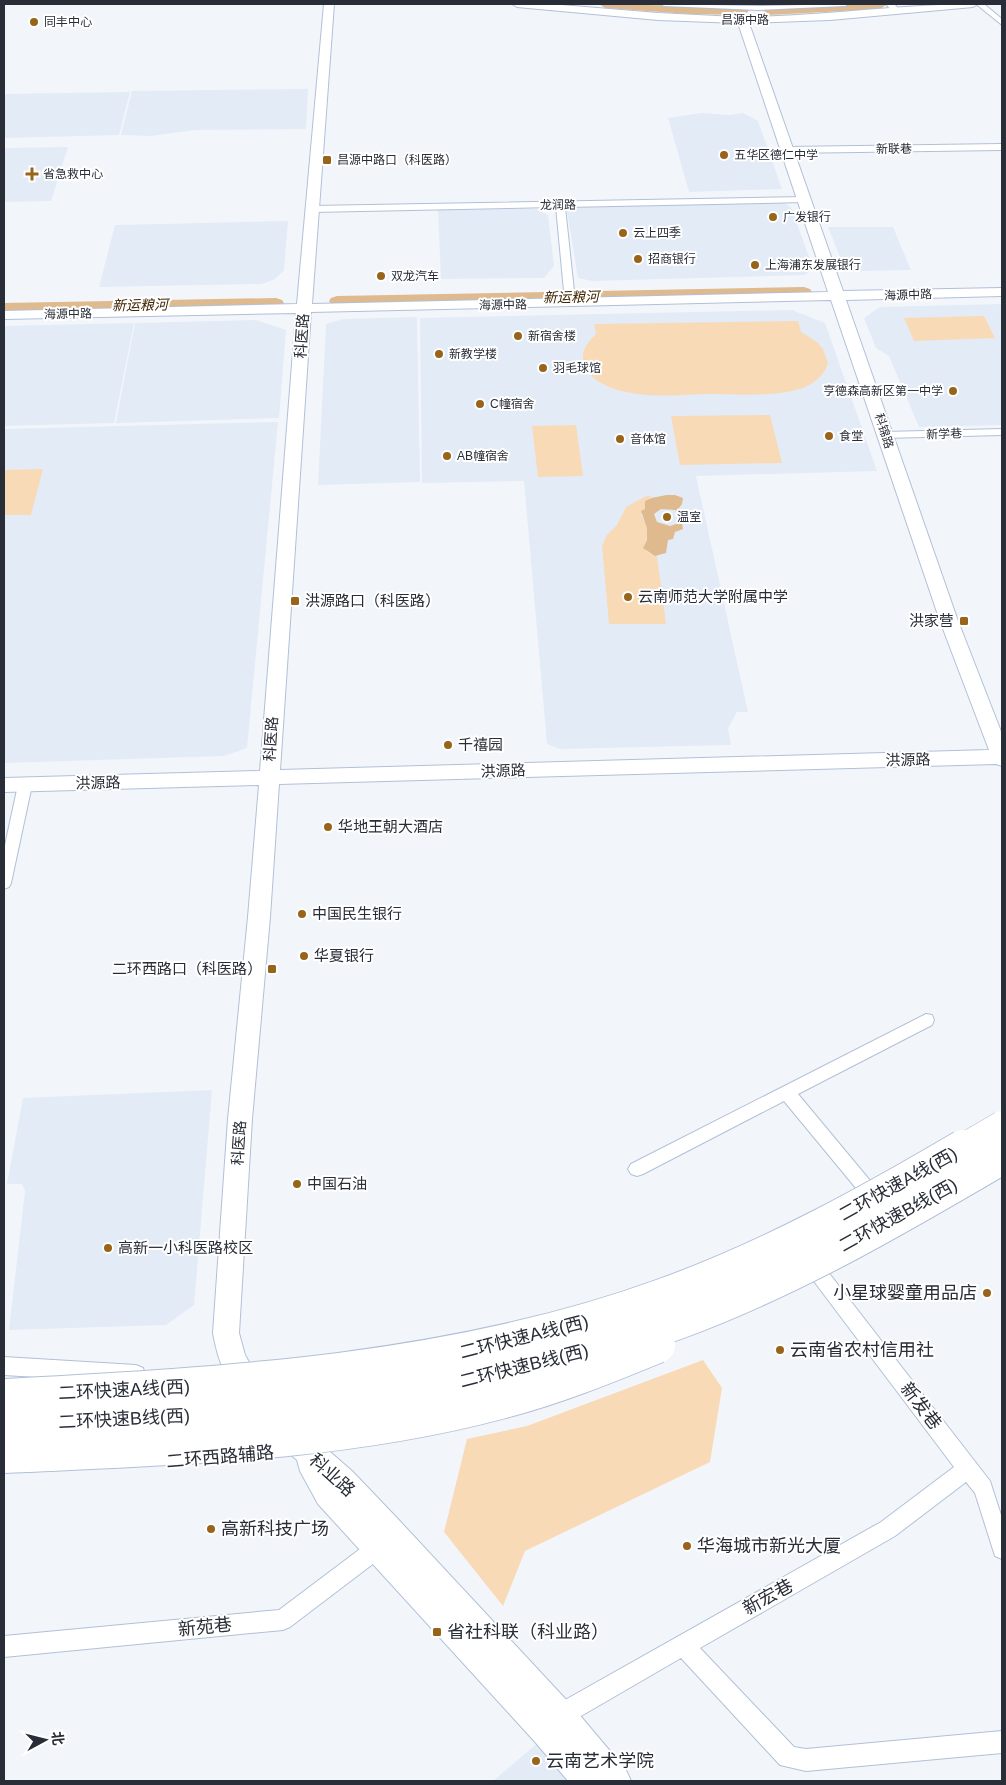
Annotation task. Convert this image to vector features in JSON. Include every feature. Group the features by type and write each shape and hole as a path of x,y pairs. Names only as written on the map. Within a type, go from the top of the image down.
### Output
{"highway":[{"name":"二环快速A线(西)","path":"4,1396 183,1387 315,1376 449,1356 553,1332 666,1296 758,1258 846,1214 1002,1125"},
{"name":"二环快速B线(西)","path":"4,1426 277,1408 371,1397 455,1383 543,1363 625,1339 704,1311 781,1277 879,1227 1002,1156"},
{"path":"4,1455 189,1445 294,1436 392,1423 495,1404 562,1383 652,1348 720,1313 781,1277"}],"street":[{"name":"科医路","path":"304,1450 277,1423 236,1369 226,1334 240,1129 259,917 268,778 329,4"},
{"name":"昌源中路","path":"517,4 642,16 742,18 842,16 973,4"},
{"name":"昌源中路","path":"548,4 650,14 742,18 812,15 892,6 939,4"},
{"path":"664,4 759,8 846,4"},
{"path":"980,4 1002,23"},
{"name":"科锦路","path":"742,18 950,621 1002,758"},
{"name":"新联巷","path":"786,150 1002,146"},
{"name":"龙润路","path":"312,209 804,200"},
{"path":"560,205 569,291"},
{"name":"海源中路","path":"4,302 305,303 836,291 1002,281"},
{"name":"海源中路","path":"4,315 569,291 1002,292"},
{"name":"新学巷","path":"885,435 1002,432"},
{"name":"洪源路","path":"4,785 1002,758"},
{"path":"4,883 25,785"},
{"path":"637,1169 926,1020"},
{"path":"786,1092 866,1188"},
{"name":"新发巷","path":"819,1274 983,1488 1002,1549"},
{"path":"4,1366 147,1375"},
{"name":"二环西路辅路","path":"4,1470 178,1460 332,1446 414,1419 457,1397"},
{"name":"科业路","path":"304,1450 328,1494 547,1732 588,1781"},
{"name":"科业路","path":"304,1450 342,1481 561,1717 615,1781"},
{"name":"新宏巷","path":"561,1717 572,1708 888,1529 969,1468"},
{"name":"新苑巷","path":"6,1647 283,1620 378,1547"},
{"path":"683,1645 788,1757 806,1760 1002,1742"}],"shaded area":[{"path":"658,7 743,9 744,12 657,10"},
{"path":"308,89 306,129 195,130 150,136 121,135 132,91"},
{"path":"130,92 119,135 4,138 4,94"},
{"name":"五华区德仁中学","path":"701,113 729,115 743,113 758,121 782,189 689,192 668,118"},
{"name":"省急救中心","path":"68,147 51,201 4,202 4,148"},
{"path":"779,200 791,207 813,268 805,275 592,281 578,278 567,211 581,204"},
{"path":"536,209 548,215 554,266 544,278 441,279 438,210"},
{"path":"288,221 284,270 275,279 262,284 99,287 115,225"},
{"path":"828,227 893,227 911,270 859,271 844,267"},
{"name":"亨德森高新区第一中学","path":"1002,304 1002,425 919,427 889,356 876,348 864,318 880,307"},
{"name":"云南师范大学附属中学","path":"792,310 825,323 877,471 696,476 748,712 737,712 728,728 731,745 560,749 547,744 524,481 422,483 420,318"},
{"path":"984,316 995,338 914,341 904,318"},
{"path":"417,317 420,482 318,485 326,324 343,319"},
{"path":"256,320 286,330 279,418 116,423 135,323"},
{"path":"798,321 801,332 817,342 823,349 828,363 820,377 813,383 782,393 662,396 631,393 606,386 599,382 587,371 583,359 585,348 596,334 594,324"},
{"path":"134,323 114,423 4,426 4,326"},
{"path":"770,415 782,463 680,465 671,416"},
{"path":"278,422 247,748 224,756 4,763 4,429"},
{"path":"576,425 583,476 538,477 532,426"},
{"path":"43,469 31,515 4,515 4,470"},
{"path":"648,495 652,497 645,501 645,509 641,515 647,530 647,538 644,545 647,552 657,556 666,624 609,624 602,546 607,535 617,525 626,507"},
{"path":"666,495 675,495 683,498 679,508 683,529 675,532 673,539 668,540 666,553 655,556 643,548 647,540 647,528 641,511 645,509 645,501","holes":["661,509 675,510 680,516 679,523 670,526 657,522 654,514"]},
{"name":"高新一小科医路校区","path":"212,1090 194,1305 166,1325 9,1330 25,1191 22,1184 7,1184 23,1098"},
{"path":"703,1360 722,1388 710,1462 525,1551 503,1606 444,1532 467,1439 527,1426"},
{"name":"云南艺术学院","path":"539,1742 570,1781 493,1781"}],"waterway":[{"path":"605,4 689,10 743,11"},
{"path":"769,11 880,5"},
{"name":"新运粮河","path":"337,301 804,292"},
{"name":"新运粮河","path":"4,308 276,303"}],"place":[{"name":"同丰中心","path":"34,22"},
{"name":"五华区德仁中学","path":"724,155"},
{"name":"昌源中路口（科医路）","path":"327,160"},
{"name":"省急救中心","path":"32,174"},
{"name":"广发银行","path":"773,217"},
{"name":"云上四季","path":"623,233"},
{"name":"招商银行","path":"638,259"},
{"name":"上海浦东发展银行","path":"755,265"},
{"name":"双龙汽车","path":"381,276"},
{"name":"新宿舍楼","path":"518,336"},
{"name":"新教学楼","path":"439,354"},
{"name":"羽毛球馆","path":"543,368"},
{"name":"亨德森高新区第一中学","path":"953,391"},
{"name":"C幢宿舍","path":"480,404"},
{"name":"食堂","path":"829,436"},
{"name":"音体馆","path":"620,439"},
{"name":"AB幢宿舍","path":"447,456"},
{"name":"温室","path":"667,517"},
{"name":"云南师范大学附属中学","path":"628,597"},
{"name":"洪源路口（科医路）","path":"295,601"},
{"name":"洪家营","path":"964,621"},
{"name":"千禧园","path":"448,745"},
{"name":"华地王朝大酒店","path":"328,827"},
{"name":"中国民生银行","path":"302,914"},
{"name":"华夏银行","path":"304,956"},
{"name":"二环西路口（科医路）","path":"272,969"},
{"name":"中国石油","path":"297,1184"},
{"name":"高新一小科医路校区","path":"108,1248"},
{"name":"小星球婴童用品店","path":"987,1293"},
{"name":"云南省农村信用社","path":"780,1350"},
{"name":"高新科技广场","path":"211,1529"},
{"name":"华海城市新光大厦","path":"687,1546"},
{"name":"省社科联（科业路）","path":"437,1632"},
{"name":"云南艺术学院","path":"536,1761"}]}
